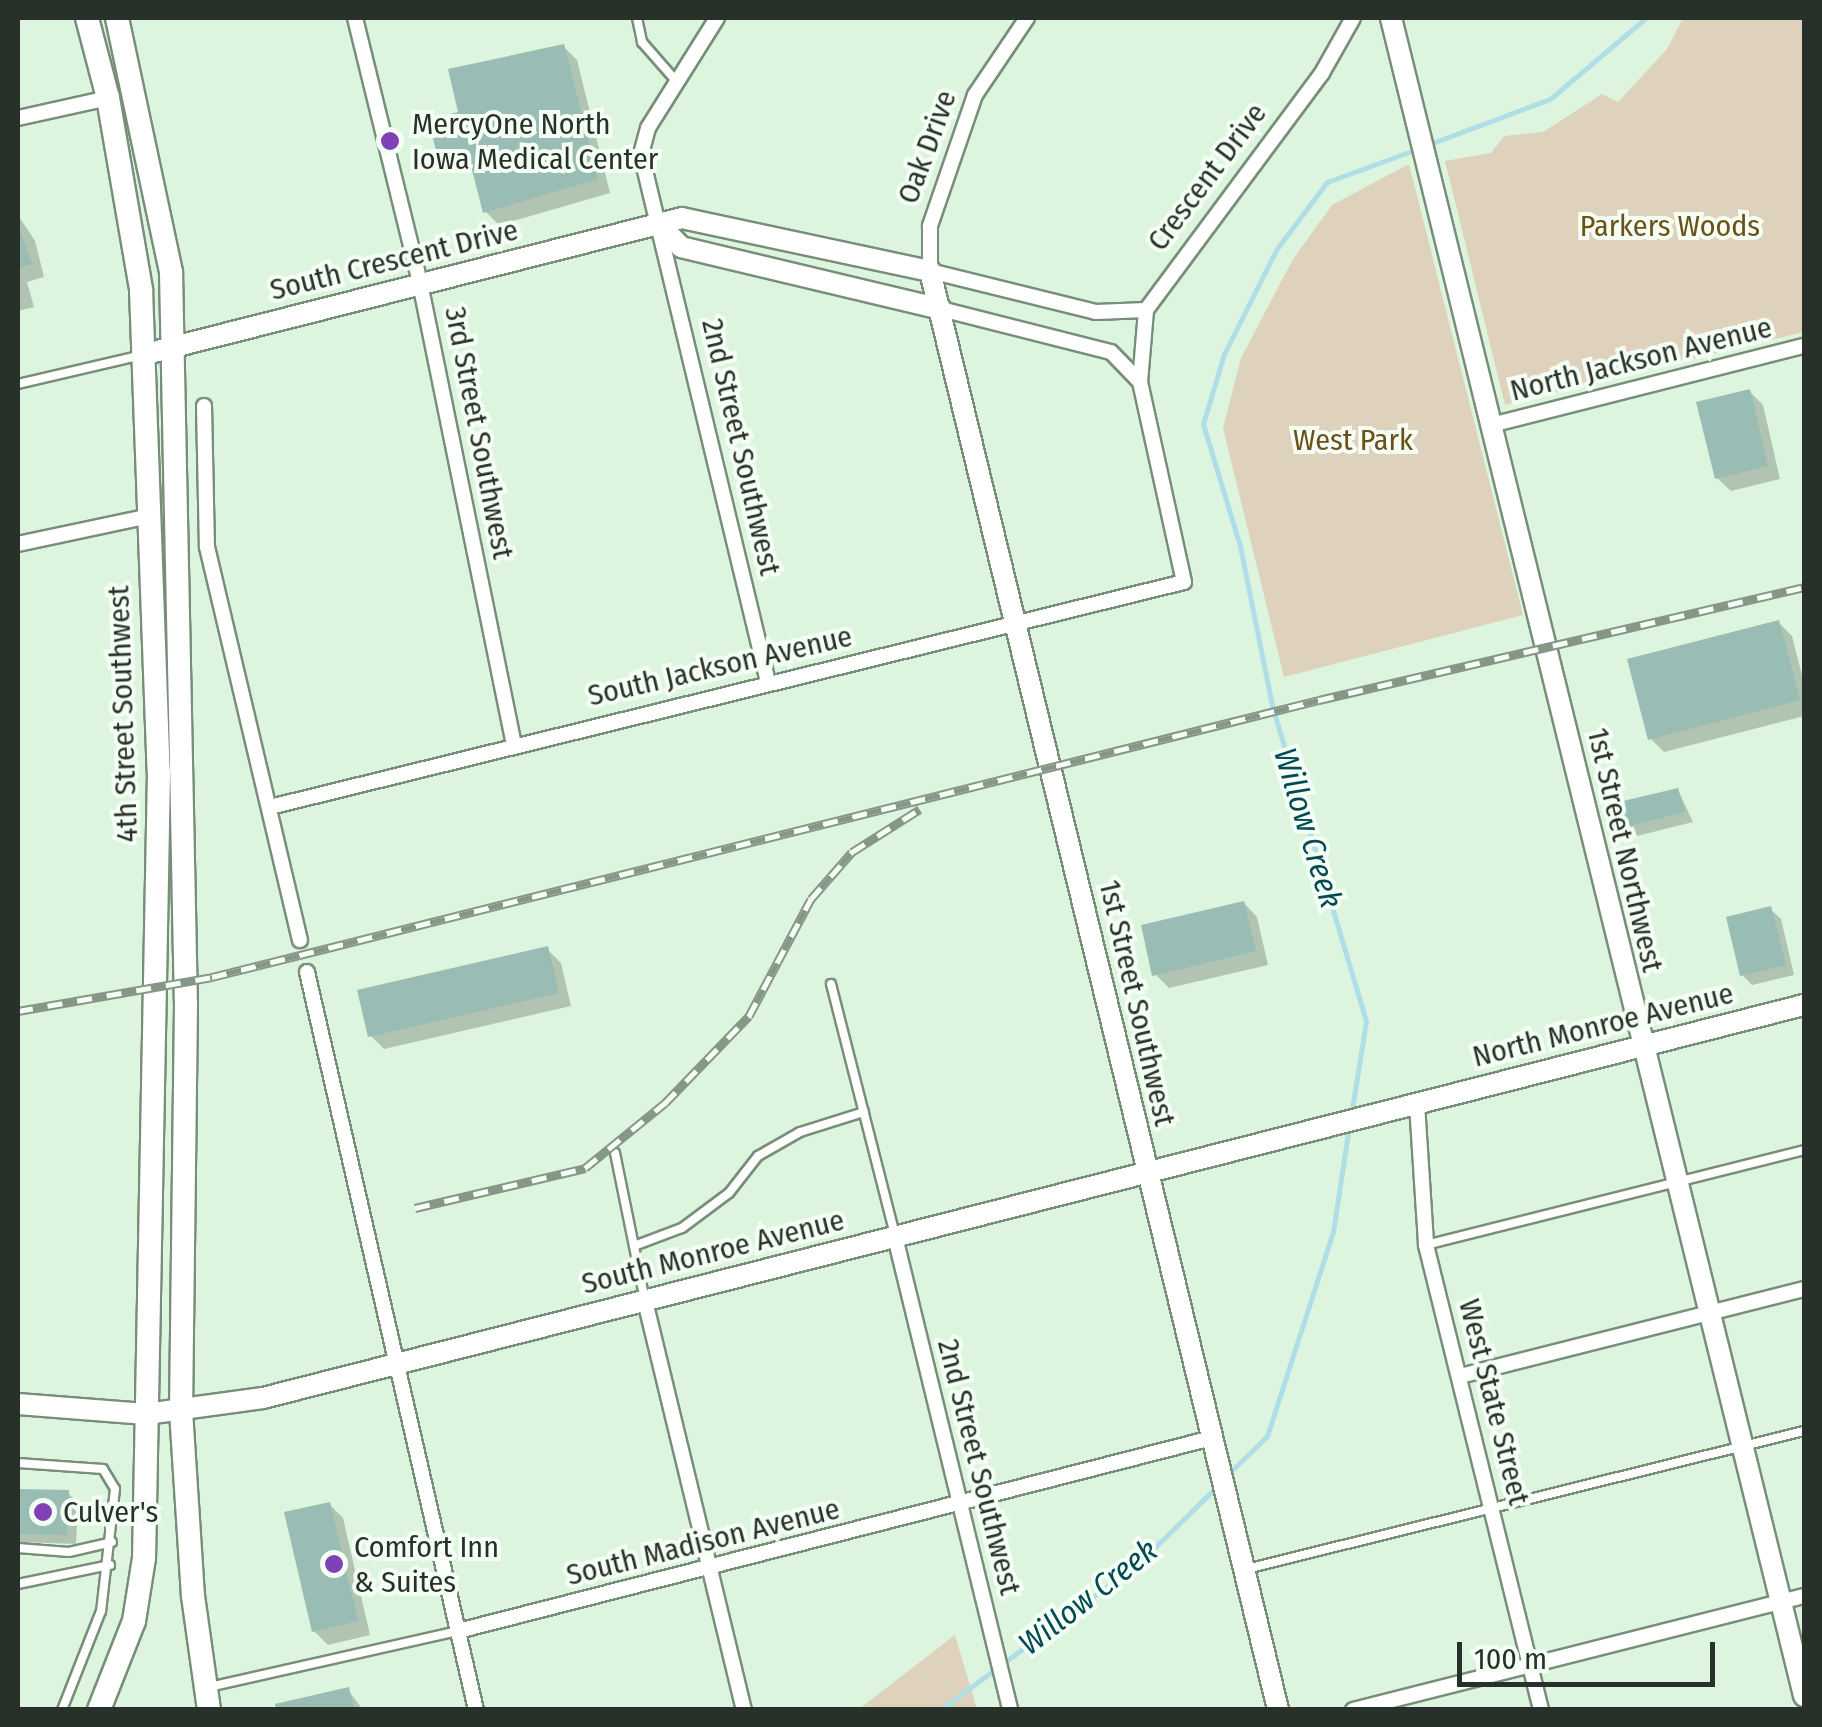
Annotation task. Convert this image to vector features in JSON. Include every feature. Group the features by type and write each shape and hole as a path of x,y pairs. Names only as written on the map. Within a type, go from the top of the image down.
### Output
{"main road":[{"name":"4th Street Southwest","path":"87,18 108,98 137,254 145,517 159,772 144,1558 134,1621 99,1710"},
{"name":"4th Street Southwest","path":"117,18 162,214 173,347 186,1004 181,1411 207,1698"},
{"name":"1st Street Northwest","path":"1391,18 1804,1696"},
{"name":"South Crescent Drive","path":"142,356 682,218 930,272"},
{"path":"660,225 682,248 942,310"},
{"name":"Oak Drive","path":"930,272 942,310"},
{"name":"1st Street Southwest","path":"942,310 1278,1710"},
{"name":"North Monroe Avenue","path":"1409,1106 1804,1005"},
{"name":"South Monroe Avenue","path":"18,1404 146,1414 181,1411 397,1364 1409,1106"}],"street":[{"name":"3rd Street Southwest","path":"355,18 420,284 514,743"},
{"name":"2nd Street Southwest","path":"718,18 648,128 642,154 768,682"},
{"name":"Oak Drive","path":"930,272 930,226 975,96 1027,18"},
{"name":"Crescent Drive","path":"1146,310 1322,73 1353,18"},
{"path":"18,118 108,98"},
{"name":"South Crescent Drive","path":"930,272 1096,312 1146,310"},
{"path":"942,310 1110,352 1140,382"},
{"path":"1140,382 1146,310"},
{"name":"North Jackson Avenue","path":"1491,425 1804,346"},
{"name":"South Jackson Avenue","path":"270,807 514,743 1184,582 1140,382"},
{"path":"204,406 207,546 300,940"},
{"path":"18,544 145,517"},
{"path":"307,972 476,1710"},
{"name":"West State Street","path":"1409,1106 1426,1245 1542,1710"},
{"name":"2nd Street Southwest","path":"896,1236 1010,1710"},
{"path":"1460,1376 1804,1289"},
{"path":"645,1300 744,1710"},
{"name":"South Madison Avenue","path":"458,1631 1213,1441"},
{"path":"1353,1710 1804,1596"}],"lane":[{"path":"637,18 642,42 677,82"},
{"path":"18,384 142,356"},
{"path":"831,984 896,1236"},
{"path":"634,1246 698,1216 729,1193 758,1156 800,1132 864,1112"},
{"path":"1426,1245 1804,1150"},
{"path":"615,1153 645,1300"},
{"path":"1244,1570 1804,1431"},
{"path":"18,1464 108,1472 115,1488 110,1565 85,1660 62,1710"},
{"path":"18,1548 69,1552 112,1542"},
{"path":"18,1584 110,1565"},
{"name":"South Madison Avenue","path":"207,1698 458,1631"}],"green space":[{"name":"Parkers Woods","path":"1683,18 1804,18 1804,332 1505,405 1445,161 1491,153 1504,136 1543,132 1602,94 1618,102 1667,49"},
{"name":"West Park","path":"1409,164 1523,615 1284,677 1223,428 1241,358 1293,259 1332,205"},
{"path":"955,1635 977,1709 859,1709"}],"building":[{"path":"564,44 598,179 483,213 468,154 437,154 428,120 458,112 448,69"},
{"path":"18,226 32,264 18,268"},
{"path":"1750,389 1768,466 1715,479 1696,402"},
{"path":"1779,620 1800,700 1648,740 1627,659"},
{"path":"1678,788 1685,812 1625,827 1619,802"},
{"path":"1244,901 1256,951 1152,976 1141,925"},
{"path":"1771,906 1786,965 1740,976 1726,917"},
{"path":"548,946 559,993 368,1037 357,990"},
{"name":"Culver's","path":"18,1489 69,1490 67,1535 18,1534"},
{"path":"330,1502 358,1621 312,1632 284,1512"},
{"path":"349,1687 354,1710 276,1710 275,1704"}],"waterway":[{"name":"Willow Creek","path":"1427,145 1550,99 1646,18"},
{"name":"Willow Creek","path":"1351,1115 1366,1021 1273,710 1240,546 1203,424 1224,354 1276,250 1327,182 1417,149"},
{"name":"Willow Creek","path":"1226,1476 1267,1436 1333,1232 1349,1126"},
{"name":"Willow Creek","path":"940,1710 1139,1563 1219,1484"}],"railway":[{"path":"18,1011 212,977 1319,700 1804,587"},
{"path":"415,1208 585,1168 665,1103 749,1016 811,899 852,852 920,809"}],"place":[{"name":"MercyOne North Iowa Medical Center","path":"390,141"},
{"name":"Culver's","path":"43,1512"},
{"name":"Comfort Inn & Suites","path":"334,1564"}]}
